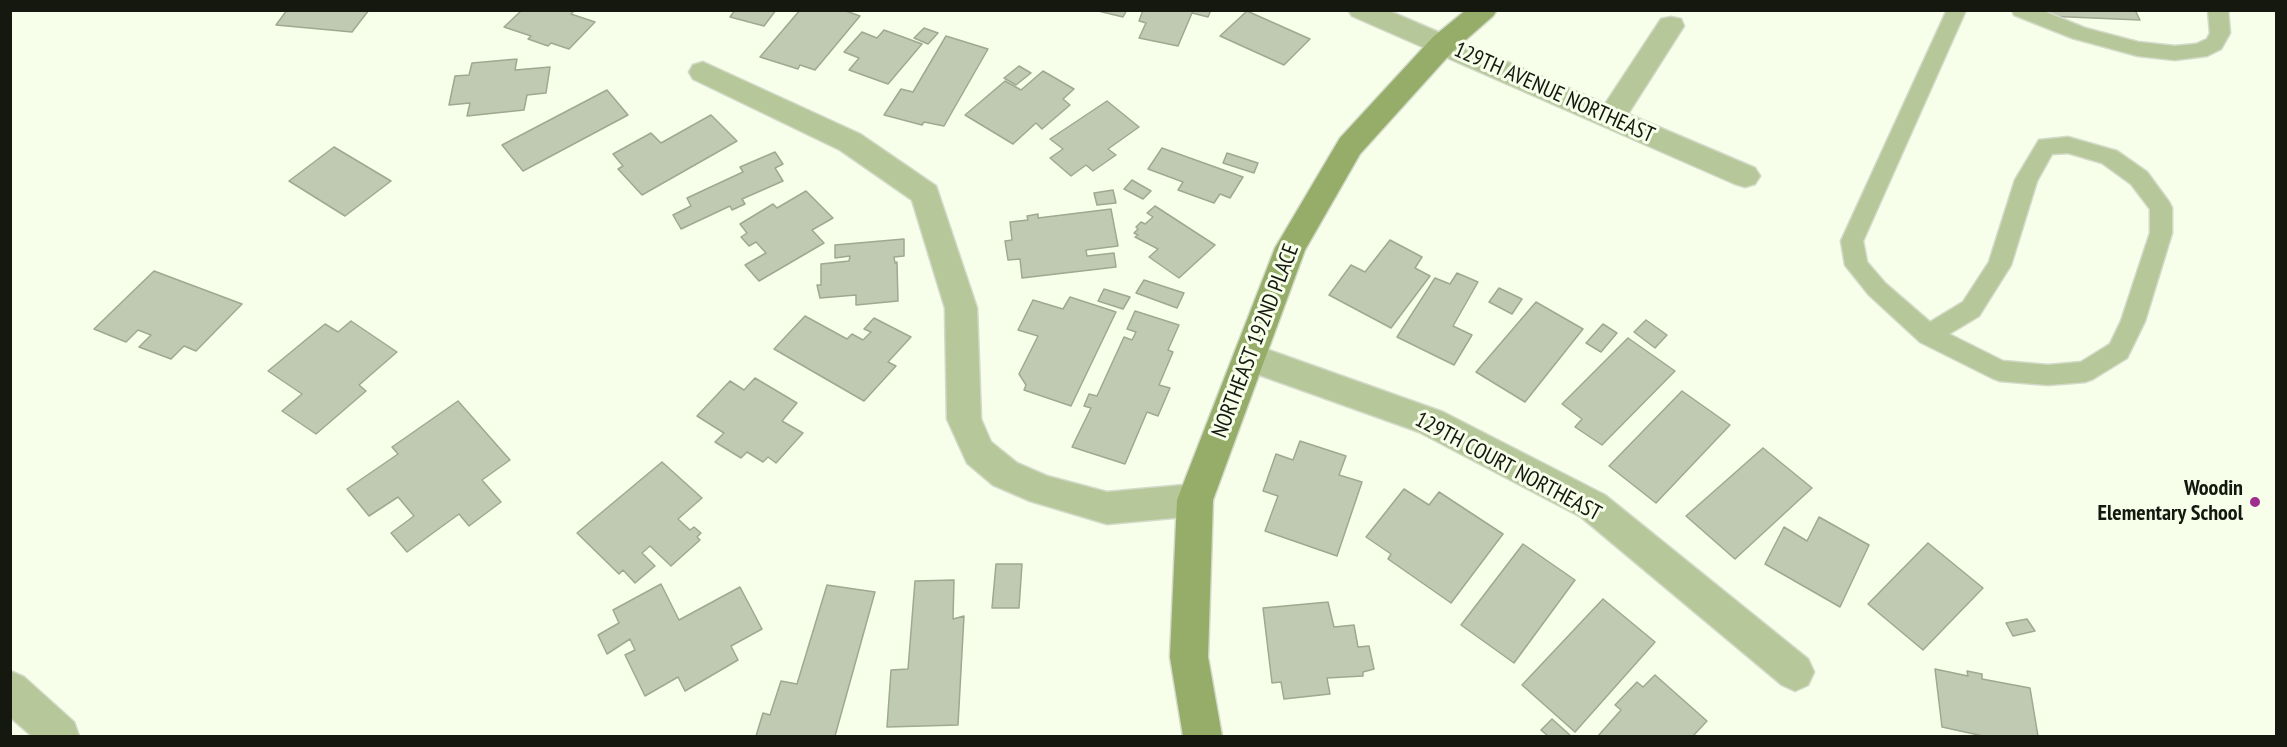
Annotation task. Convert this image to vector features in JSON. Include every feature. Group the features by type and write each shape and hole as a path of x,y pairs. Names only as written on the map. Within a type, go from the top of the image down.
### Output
{"main road":[{"name":"NORTHEAST 192ND PLACE","path":"1202,736 1189,657 1195,500 1290,248 1350,146 1443,44 1484,10"}],"street":[{"name":"129TH AVENUE NORTHEAST","path":"1361,10 1745,176"},
{"path":"1611,118 1671,26"},
{"path":"704,72 849,142 925,194 961,308 964,419 980,452 1005,474 1042,490 1107,508 1195,500"},
{"name":"129TH COURT NORTHEAST","path":"1249,357 1431,422 1593,506 1795,672"},
{"path":"10,690 60,736"}],"lane":[{"path":"1928,335 1971,309 2000,266 2026,180 2046,146 2068,145 2109,157 2139,178 2161,208 2161,232 2133,321 2119,351 2085,372 2048,375 2000,370 1928,335 1877,289 1856,265 1852,242 1957,10"},
{"path":"2021,10 2079,33 2138,49 2175,53 2200,51 2214,44 2220,33 2218,10"}],"building":[{"path":"287,10 369,10 352,32 276,25"},
{"path":"522,10 575,10 571,14 595,22 569,49 551,43 548,46 528,39 531,36 504,27"},
{"path":"735,10 776,10 764,26 730,17"},
{"path":"800,10 843,10 860,16 815,70 800,65 798,69 760,57"},
{"path":"1094,10 1127,10 1123,17"},
{"path":"1143,10 1211,10 1208,17 1192,13 1178,46 1139,38 1146,23 1139,21"},
{"path":"2044,10 2135,10 2140,20 2046,16"},
{"path":"1247,11 1310,39 1284,65 1220,36"},
{"path":"924,28 938,33 928,44 914,38"},
{"path":"884,30 922,44 888,84 849,70 859,58 844,52 862,32 877,38"},
{"path":"946,36 988,49 944,126 924,122 922,125 884,115 901,89 913,92"},
{"path":"517,59 515,70 550,67 546,93 527,95 524,110 467,116 470,103 449,105 455,76 469,75 472,63"},
{"path":"1019,66 1031,73 1016,85 1004,78"},
{"path":"1043,71 1074,89 1063,99 1070,105 1042,129 1036,123 1013,144 965,115 1005,81 1021,90"},
{"path":"607,90 628,115 523,171 502,145"},
{"path":"1107,101 1139,127 1108,149 1116,155 1093,171 1086,165 1071,176 1050,158 1063,149 1050,139"},
{"path":"711,115 737,141 642,195 618,169 623,166 613,154 651,133 661,143"},
{"path":"334,147 391,181 345,216 289,181"},
{"path":"1162,148 1243,177 1230,198 1220,194 1214,203 1178,190 1183,182 1148,169"},
{"path":"775,152 783,164 775,168 783,181 742,199 745,204 732,210 730,206 681,229 673,215 691,206 687,198 743,172 740,167"},
{"path":"1227,153 1258,163 1254,173 1223,163"},
{"path":"1132,180 1151,191 1143,199 1124,189"},
{"path":"1113,190 1116,203 1097,205 1094,193"},
{"path":"806,191 833,218 812,230 824,243 759,281 745,265 766,253 756,242 749,246 741,237 747,233 740,224 773,204 777,208"},
{"path":"1155,206 1215,245 1179,278 1149,257 1158,249 1135,237 1138,235 1134,233 1138,229 1136,227 1141,222 1145,224 1153,217 1147,213"},
{"path":"1111,209 1118,246 1086,250 1087,256 1114,253 1116,267 1022,278 1020,259 1008,260 1005,241 1012,240 1010,222 1028,220 1027,216 1038,214 1038,218"},
{"path":"904,239 904,256 894,257 895,263 897,262 898,301 856,305 856,295 820,298 817,285 821,285 821,264 849,261 850,256 835,258 835,245"},
{"path":"1390,240 1422,257 1415,268 1430,276 1391,328 1329,295 1351,265 1365,272"},
{"path":"154,271 242,304 196,351 184,346 171,359 139,347 151,335 138,330 126,342 94,329"},
{"path":"1457,273 1478,282 1453,326 1472,335 1454,365 1397,337 1435,278 1450,284"},
{"path":"1144,280 1184,293 1177,308 1136,293"},
{"path":"1499,288 1522,299 1512,314 1489,302"},
{"path":"1104,289 1130,297 1123,309 1098,301"},
{"path":"1070,297 1116,312 1071,406 1024,390 1026,385 1019,374 1038,336 1018,330 1033,300 1063,309"},
{"path":"1536,302 1583,329 1525,402 1476,372"},
{"path":"1135,311 1179,325 1168,350 1173,352 1159,385 1170,388 1158,416 1147,412 1125,464 1072,447 1091,408 1084,406 1089,394 1097,396 1124,337 1132,340 1136,332 1127,329"},
{"path":"805,316 847,339 852,334 863,340 871,332 864,329 874,318 911,337 888,362 896,366 864,401 774,349"},
{"path":"1646,320 1667,335 1655,348 1634,332"},
{"path":"351,321 397,352 359,385 366,391 316,434 282,411 302,394 268,371 325,324 338,332"},
{"path":"1603,324 1617,333 1601,352 1586,343"},
{"path":"1628,338 1675,371 1602,445 1575,427 1582,419 1562,404"},
{"path":"755,378 797,403 782,421 803,433 776,463 768,457 763,462 747,452 741,458 715,442 724,433 697,416 730,381 744,390"},
{"path":"1682,391 1730,425 1656,503 1609,466"},
{"path":"458,401 510,460 482,480 501,502 469,526 459,514 407,552 391,533 414,516 398,497 369,516 347,489 398,454 392,447"},
{"path":"1300,441 1346,456 1339,475 1362,482 1337,556 1265,531 1278,496 1263,491 1276,454 1293,460"},
{"path":"1763,448 1812,488 1735,559 1686,516"},
{"path":"662,462 702,498 678,519 690,530 694,527 701,533 697,537 700,540 671,566 650,546 642,553 655,566 635,583 623,570 619,574 577,533"},
{"path":"1404,489 1429,505 1439,492 1503,534 1451,603 1388,559 1391,554 1366,537"},
{"path":"1819,517 1869,545 1840,607 1765,564 1784,527 1807,541"},
{"path":"1928,543 1983,588 1923,650 1868,604"},
{"path":"1523,544 1575,580 1514,663 1461,625"},
{"path":"996,564 1022,564 1019,608 992,608"},
{"path":"954,580 953,619 964,616 958,725 887,727 891,670 908,669 915,581"},
{"path":"661,584 679,620 740,587 762,629 731,646 738,660 685,691 678,677 645,696 625,655 635,650 630,639 607,654 598,635 619,623 613,610"},
{"path":"827,585 875,592 835,736 756,736 763,713 770,715 781,681 797,684"},
{"path":"1603,599 1655,642 1575,732 1522,685"},
{"path":"1328,602 1334,627 1354,625 1358,647 1369,646 1374,669 1363,672 1363,676 1327,678 1330,694 1284,699 1281,682 1272,683 1263,608"},
{"path":"2027,619 2035,631 2013,636 2006,623"},
{"path":"1935,669 1968,676 1967,671 1982,674 1982,679 2030,688 2038,736 1983,736 1942,727"},
{"path":"1655,675 1707,721 1693,736 1598,736 1621,710 1615,705 1637,682 1643,687"},
{"path":"1552,719 1571,736 1548,736 1541,730"}],"place":[{"name":"Woodin Elementary School","path":"2255,502"}]}
